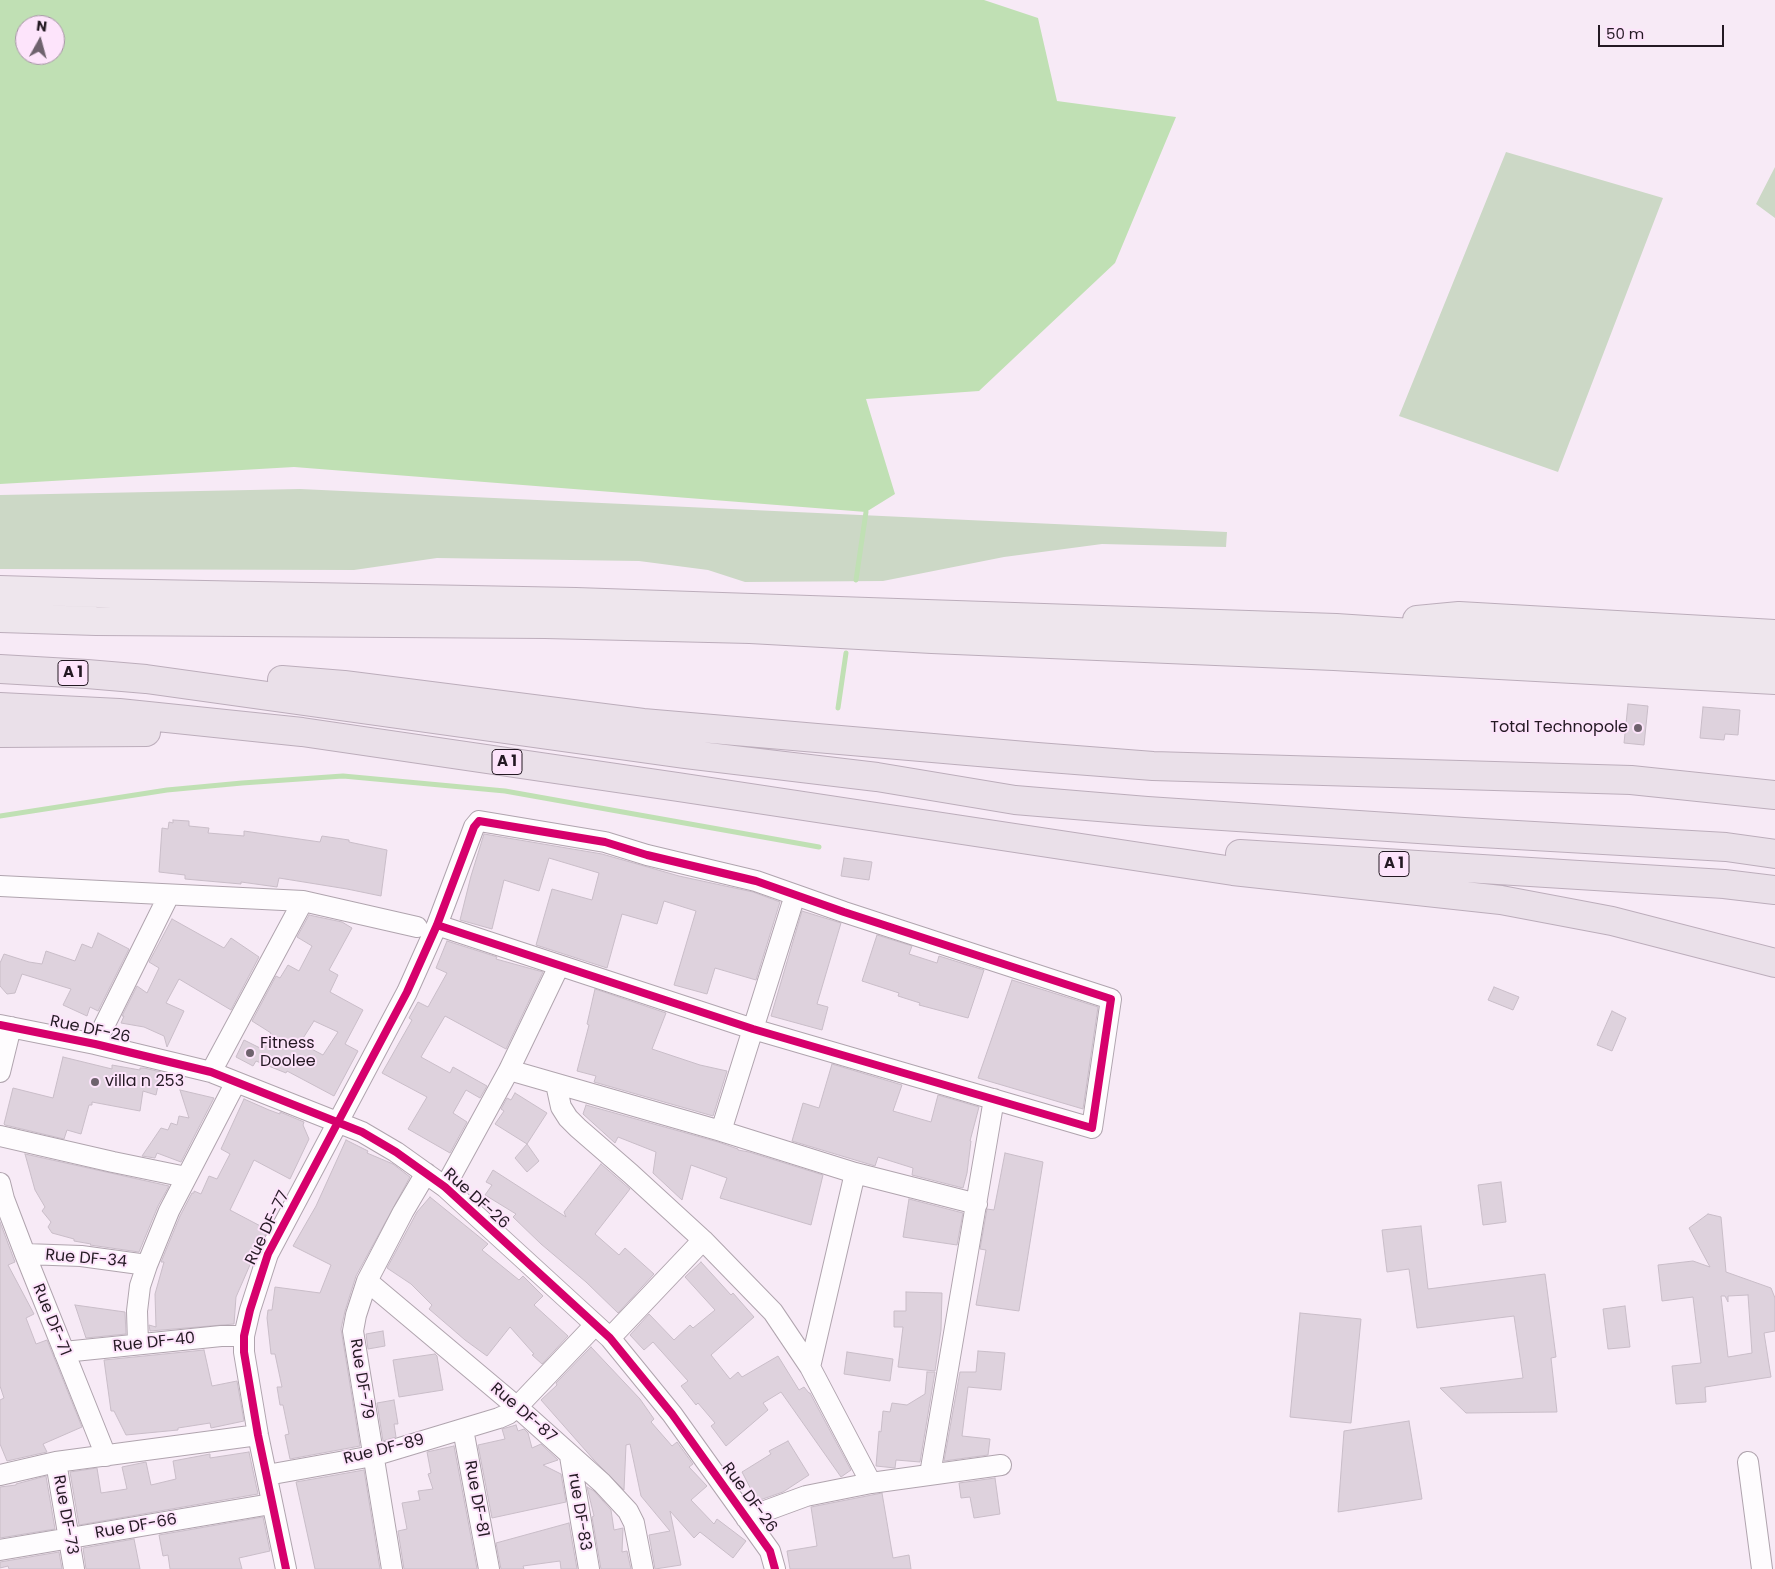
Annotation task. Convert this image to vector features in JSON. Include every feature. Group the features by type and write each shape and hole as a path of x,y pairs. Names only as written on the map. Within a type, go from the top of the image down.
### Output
{"highway":[{"path":"0,590 99,594 576,602 1336,628 1775,657"},
{"path":"1336,628 1459,616 1775,634"},
{"path":"0,618 96,621 545,624 750,629 932,639 1334,656 1775,680"},
{"path":"1334,656 1460,676 1775,697"},
{"name":"A 1","path":"0,669 146,679 684,754 877,777 1015,800 1166,812 1726,847 1775,854"},
{"path":"146,679 245,678 344,685 643,723 1153,766 1631,780 1775,794"},
{"name":"A 1","path":"0,707 120,713 302,732 1012,837 1272,856 1724,884 1775,890"},
{"path":"0,733 302,732"},
{"path":"1012,837 1233,871 1501,900 1612,921 1775,963"}],"street":[{"name":"Rue DF-77","path":"286,1569 271,1504 244,1352 244,1336 250,1310 268,1254 407,992 437,925 474,827 479,821 605,842 748,879 795,895"},
{"path":"0,886 303,901 416,928"},
{"path":"95,1044 169,894"},
{"path":"437,925 753,1029 1092,1128 1111,999 795,895 753,1029 721,1132"},
{"path":"211,1072 303,901"},
{"path":"445,1188 509,1070 559,966"},
{"path":"0,1072 5,1026"},
{"name":"Rue DF-26","path":"5,1026 95,1044 211,1072 362,1132 396,1152 445,1188 603,1331 672,1414 770,1551 775,1569"},
{"path":"509,1070 855,1173 977,1204"},
{"path":"138,1344 137,1312 140,1286 147,1265 169,1211 236,1082"},
{"path":"556,1084 561,1107 568,1118 703,1240 774,1312 810,1367 871,1483"},
{"path":"930,1474 994,1099"},
{"path":"0,1136 186,1177"},
{"path":"810,1367 855,1173"},
{"name":"Rue DF-79","path":"392,1569 353,1331 367,1281 403,1212 426,1174"},
{"name":"Rue DF-71","path":"1,1194 106,1456"},
{"name":"Rue DF-89","path":"267,1475 373,1456 499,1418 517,1407 703,1240"},
{"name":"Rue DF-34","path":"25,1254 82,1256 147,1265"},
{"name":"Rue DF-87","path":"367,1281 517,1407 602,1483 628,1511 634,1523 643,1569"},
{"name":"Rue DF-40","path":"64,1352 221,1336 244,1336"},
{"name":"Rue DF-81","path":"463,1429 489,1569"},
{"path":"1,1471 258,1436"},
{"name":"rue DF-83","path":"570,1456 589,1569"},
{"name":"Rue DF-73","path":"56,1462 74,1569"},
{"path":"1748,1462 1762,1569"},
{"path":"746,1518 806,1496 871,1483 1001,1465"},
{"name":"Rue DF-66","path":"0,1550 271,1504"}],"shaded area":[{"path":"0,0 984,0 1038,18 1057,101 1176,117 1115,263 979,391 866,399 895,494 866,512 294,467 0,484"},
{"path":"1506,152 1663,198 1558,472 1399,416"},
{"path":"1775,167 1775,218 1756,204"},
{"path":"300,489 1227,532 1226,547 1102,544 1004,557 883,581 745,582 708,570 639,561 437,558 354,570 0,569 0,495"}],"building":[{"path":"1628,704 1648,706 1644,745 1624,743"},
{"path":"1703,707 1740,710 1738,735 1725,734 1724,740 1700,738"},
{"path":"173,820 189,821 189,826 209,828 208,833 244,836 244,831 320,842 322,836 349,840 349,842 387,850 381,896 279,878 277,887 241,882 241,884 185,879 185,875 159,872 162,828 168,829 169,822 173,823"},
{"path":"484,834 602,854 679,876 753,892 780,902 756,980 715,968 707,994 674,985 696,911 664,901 657,924 622,914 607,968 536,945 552,889 592,900 599,873 549,858 539,891 504,880 492,929 460,920"},
{"path":"844,858 872,862 869,880 841,876"},
{"path":"802,911 841,923 817,1004 828,1007 822,1030 771,1016"},
{"path":"309,915 342,922 352,928 329,970 338,975 330,992 363,1010 345,1044 358,1051 334,1096 287,1071 286,1073 256,1061 253,1066 236,1057 244,1040 262,1049 271,1033 252,1021 276,976 280,978 288,965 299,971 312,946 297,937","holes":["314,1021 338,1032 323,1055 300,1043"]},
{"path":"172,919 224,948 231,938 259,957 231,1010 179,979 166,1003 184,1011 167,1047 164,1036 144,1027 121,1023 124,1016 122,1016 137,986 147,993 159,968 149,962"},
{"path":"98,933 129,949 98,1011 90,1007 87,1016 63,1005 71,989 22,974 15,993 7,994 0,986 0,963 4,954 42,964 46,951 75,961 82,944 92,948"},
{"path":"877,935 912,946 909,954 937,963 939,956 984,970 968,1018 919,1005 920,1003 898,996 899,993 862,981"},
{"path":"447,941 497,957 496,959 543,972 506,1049 445,1016 421,1057 450,1073 453,1067 487,1086 480,1098 466,1090 453,1113 467,1122 450,1153 408,1129 427,1097 382,1073 412,1020 409,1018 418,1002 428,1007 447,973 436,968"},
{"path":"1012,980 1098,1007 1083,1109 978,1078"},
{"path":"1494,987 1519,997 1513,1010 1488,1000"},
{"path":"595,989 666,1013 652,1049 700,1065 727,1071 713,1116 594,1082 596,1076 577,1071 589,1025 587,1024"},
{"path":"1612,1011 1626,1018 1612,1051 1597,1045"},
{"path":"63,1057 112,1069 112,1065 140,1070 140,1068 144,1068 161,1072 156,1095 143,1091 140,1111 92,1102 92,1105 89,1105 81,1134 67,1130 64,1139 5,1125 13,1088 53,1098"},
{"path":"832,1064 902,1085 893,1111 931,1122 938,1095 979,1107 970,1141 967,1173 963,1188 912,1175 913,1168 878,1157 875,1166 792,1141 803,1103 819,1108"},
{"path":"180,1090 214,1098 181,1162 157,1153 155,1158 142,1156 161,1128 168,1130 171,1123 177,1125 179,1116 189,1118"},
{"path":"515,1093 547,1113 527,1144 495,1124 504,1111 501,1109 507,1098 511,1100"},
{"path":"244,1099 304,1122 303,1125 309,1139 290,1179 254,1160 230,1210 268,1230 256,1251 236,1297 234,1324 150,1331 149,1325 156,1327 155,1294 164,1262 161,1262 180,1216 192,1193 194,1191 201,1194 209,1176 217,1179 230,1154 221,1149"},
{"path":"586,1105 718,1142 738,1150 823,1175 811,1225 720,1198 727,1178 691,1165 682,1200 653,1173 656,1152 618,1137 615,1143 583,1114"},
{"path":"346,1140 368,1151 367,1153 393,1164 410,1177 356,1276 341,1329 360,1446 290,1459 285,1435 289,1434 283,1405 280,1405 277,1387 282,1387 275,1354 271,1354 267,1318 268,1310 272,1310 275,1287 320,1293 331,1265 293,1246 316,1206"},
{"path":"527,1144 539,1161 527,1172 515,1158"},
{"path":"1005,1153 1043,1162 1019,1311 976,1305 986,1250 980,1249 987,1209 994,1210"},
{"path":"25,1154 169,1186 158,1206 139,1252 90,1245 52,1233 48,1227 51,1222 42,1211 45,1207 35,1190"},
{"path":"601,1164 630,1189 595,1234 619,1255 625,1248 654,1274 618,1313 513,1217 516,1214 485,1195 492,1185 486,1182 493,1170 566,1217 564,1212"},
{"path":"1501,1182 1506,1222 1483,1225 1478,1185"},
{"path":"430,1197 488,1244 482,1250 519,1280 523,1276 543,1296 534,1305 568,1336 542,1364 532,1355 534,1354 510,1327 487,1356 429,1309 432,1305 411,1284 387,1268 417,1212"},
{"path":"909,1199 963,1213 957,1245 903,1237"},
{"path":"1708,1214 1721,1217 1726,1272 1771,1288 1775,1298 1775,1331 1764,1333 1771,1377 1705,1387 1706,1402 1676,1404 1672,1366 1701,1363 1693,1297 1662,1301 1658,1265 1693,1261 1710,1267 1689,1228","holes":["1748,1295 1752,1353 1728,1357 1721,1296 1725,1296 1728,1302 1728,1296"]},
{"path":"0,1222 15,1262 8,1265 34,1314 26,1318 36,1344 47,1340 82,1427 43,1444 47,1452 7,1461 0,1444 0,1400 4,1398 0,1386"},
{"path":"1421,1226 1428,1289 1545,1274 1556,1357 1551,1358 1557,1412 1466,1413 1440,1388 1523,1378 1514,1316 1417,1328 1409,1269 1387,1272 1382,1230"},
{"path":"701,1262 731,1295 733,1293 754,1317 711,1355 730,1379 738,1372 742,1377 778,1356 799,1390 804,1387 810,1393 851,1470 841,1477 781,1392 763,1403 768,1410 726,1446 711,1426 715,1423 698,1403 696,1405 681,1386 688,1381 653,1342 644,1350 630,1335 649,1314 674,1340 690,1325 693,1328 715,1310 685,1277"},
{"path":"906,1292 942,1293 941,1330 935,1371 898,1367 903,1327 894,1327 894,1311 906,1311"},
{"path":"75,1305 125,1312 126,1334 86,1338"},
{"path":"1625,1306 1630,1347 1608,1349 1603,1309"},
{"path":"1300,1313 1361,1319 1351,1423 1290,1417"},
{"path":"383,1331 385,1346 368,1349 366,1334"},
{"path":"591,1347 640,1399 654,1419 651,1422 672,1446 677,1442 693,1464 689,1467 707,1486 691,1500 714,1524 717,1519 746,1541 733,1558 700,1532 694,1538 670,1511 681,1565 655,1569 649,1535 670,1531 641,1496 630,1444 626,1445 624,1490 594,1460 541,1400"},
{"path":"204,1350 212,1386 237,1381 244,1421 211,1428 210,1423 178,1428 178,1430 126,1435 114,1411 111,1411 104,1360"},
{"path":"978,1351 1005,1353 1001,1390 968,1387 962,1436 990,1439 988,1455 944,1461 960,1372 976,1372"},
{"path":"847,1352 893,1359 890,1381 844,1374"},
{"path":"435,1354 437,1356 443,1390 399,1397 393,1360"},
{"path":"927,1372 935,1372 920,1462 896,1460 895,1468 876,1466 883,1411 890,1412 892,1403 907,1405 925,1394"},
{"path":"394,1400 398,1424 394,1424 396,1437 383,1441 377,1403"},
{"path":"1409,1421 1422,1499 1338,1512 1344,1431"},
{"path":"516,1425 518,1431 524,1429 528,1433 532,1448 541,1444 558,1460 543,1465 561,1474 566,1502 492,1518 478,1445 505,1439 502,1429"},
{"path":"788,1441 809,1475 783,1492 757,1501 742,1472 771,1454 769,1451"},
{"path":"454,1446 477,1569 404,1569 398,1531 407,1529 402,1503 420,1500 418,1491 433,1489 428,1474 431,1473 427,1452"},
{"path":"249,1452 258,1494 79,1525 70,1472 97,1468 101,1493 127,1489 122,1467 146,1462 151,1485 176,1479 173,1461 210,1454 210,1458"},
{"path":"364,1470 380,1569 315,1569 296,1482"},
{"path":"46,1476 55,1529 0,1538 0,1487 16,1485"},
{"path":"995,1478 1000,1514 974,1518 970,1497 961,1498 959,1483"},
{"path":"587,1487 594,1491 611,1510 614,1530 623,1528 622,1552 627,1551 631,1569 601,1569 592,1517 594,1516"},
{"path":"882,1493 893,1558 909,1555 911,1569 790,1569 787,1551 817,1546 811,1507"},
{"path":"263,1517 270,1551 239,1558 242,1569 170,1569 168,1555 163,1556 159,1535"},
{"path":"569,1523 577,1569 561,1569 560,1561 523,1566 524,1569 501,1569 496,1543"},
{"path":"134,1539 140,1569 86,1569 83,1548"},
{"path":"59,1552 62,1569 9,1569 8,1566 0,1568 0,1562"}],"waterway":[{"path":"856,580 866,512"},
{"path":"838,708 846,653"},
{"path":"0,816 167,790 343,776 505,791 819,847"}],"cycle path":[{"path":"286,1569 258,1435 244,1352 244,1336 250,1310 268,1254 407,992 437,925 474,827 479,821 605,842 647,855 756,881 844,912 1111,999 1092,1128 753,1029 437,925"},
{"path":"0,1025 95,1044 211,1072 362,1132 396,1152 445,1187 610,1338 672,1414 770,1551 775,1569"}],"place":[{"name":"Total Technopole","path":"1638,728"},
{"name":"Fitness Doolee","path":"250,1053"},
{"name":"villa n 253","path":"95,1082"}]}
